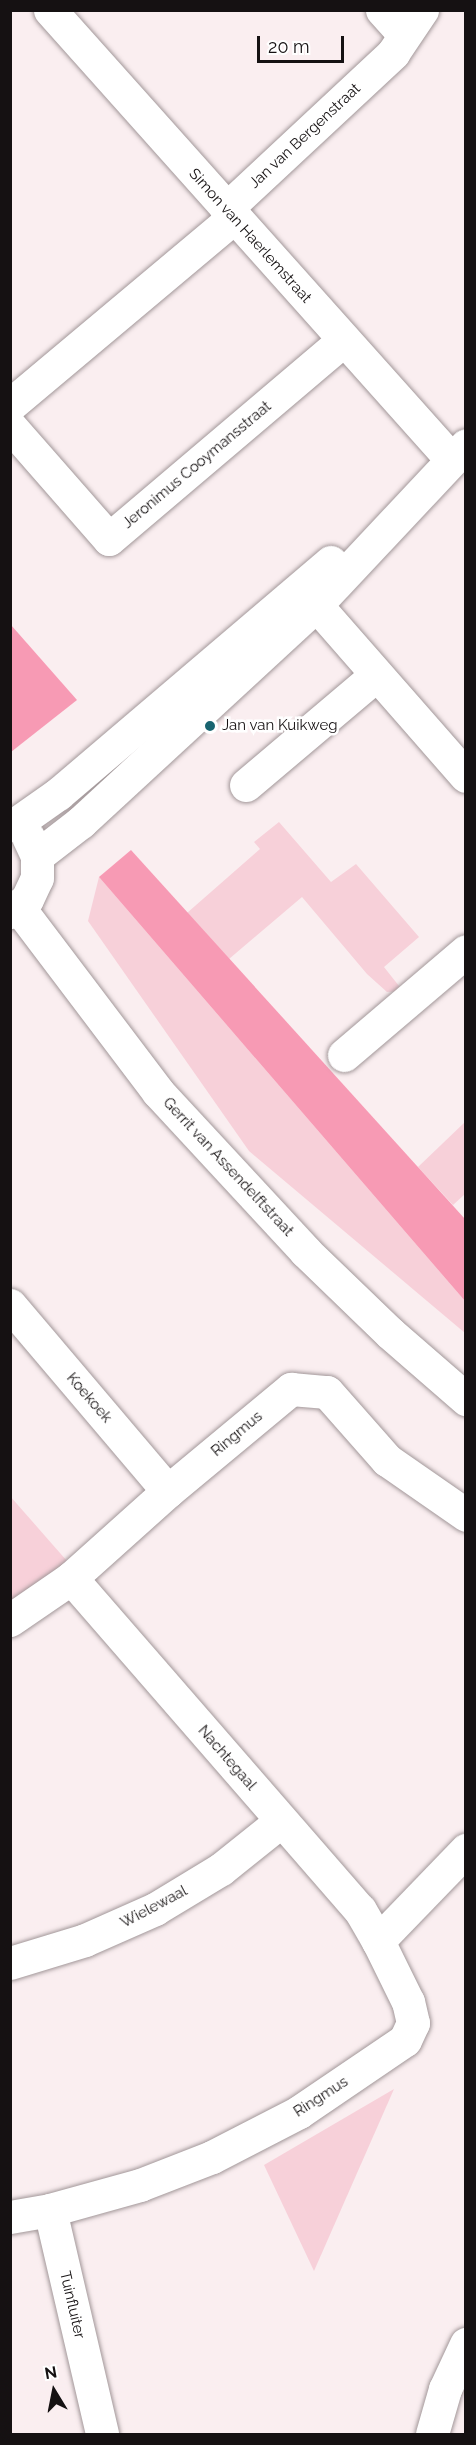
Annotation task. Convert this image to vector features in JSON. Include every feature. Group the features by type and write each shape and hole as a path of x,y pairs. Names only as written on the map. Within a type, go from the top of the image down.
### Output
{"street":[{"name":"Simon van Haerlemstraat","path":"50,10 344,340 458,452"},
{"name":"Jan van Bergenstraat","path":"230,213 393,53 402,18"},
{"path":"10,405 230,213"},
{"name":"Jeronimus Cooymansstraat","path":"10,426 109,539 344,340"},
{"path":"37,856 81,822 458,452"},
{"path":"308,597 465,776"},
{"path":"15,910 34,889 37,856 29,838 12,824 58,794 308,597"},
{"path":"246,785 375,676"},
{"name":"Gerrit van Assendelftstraat","path":"15,910 158,1092 305,1251 390,1333 465,1399"},
{"path":"344,1055 465,951"},
{"name":"Koekoek","path":"10,1305 168,1491"},
{"name":"Ringmus","path":"10,1620 71,1578 168,1491 291,1389 327,1392 387,1460 465,1515"},
{"name":"Nachtegaal","path":"71,1578 360,1910 378,1941"},
{"name":"Wielewaal","path":"10,1963 85,1941 155,1909 221,1869 281,1821"},
{"path":"378,1941 465,1850"},
{"name":"Ringmus","path":"10,2217 50,2210 140,2185 213,2157 299,2112 405,2040 412,2023 408,2002 378,1941"},
{"name":"Tuinfluiter","path":"50,2210 102,2434"},
{"path":"435,2431 446,2389 465,2344"}],"shaded area":[{"path":"11,625 77,700 11,752 10,751"},
{"path":"279,822 331,882 356,864 419,937 384,967 403,991 387,992 367,974 302,897 229,959 187,913 260,849 254,842"},
{"path":"131,850 465,1219 465,1301 99,877"},
{"path":"99,877 465,1301 465,1333 249,1151 88,921"},
{"path":"465,1122 465,1194 453,1205 418,1167"},
{"path":"10,1496 67,1561 10,1604"},
{"path":"394,2089 314,2271 264,2165"}],"place":[{"name":"Jan van Kuikweg","path":"210,726"}]}
